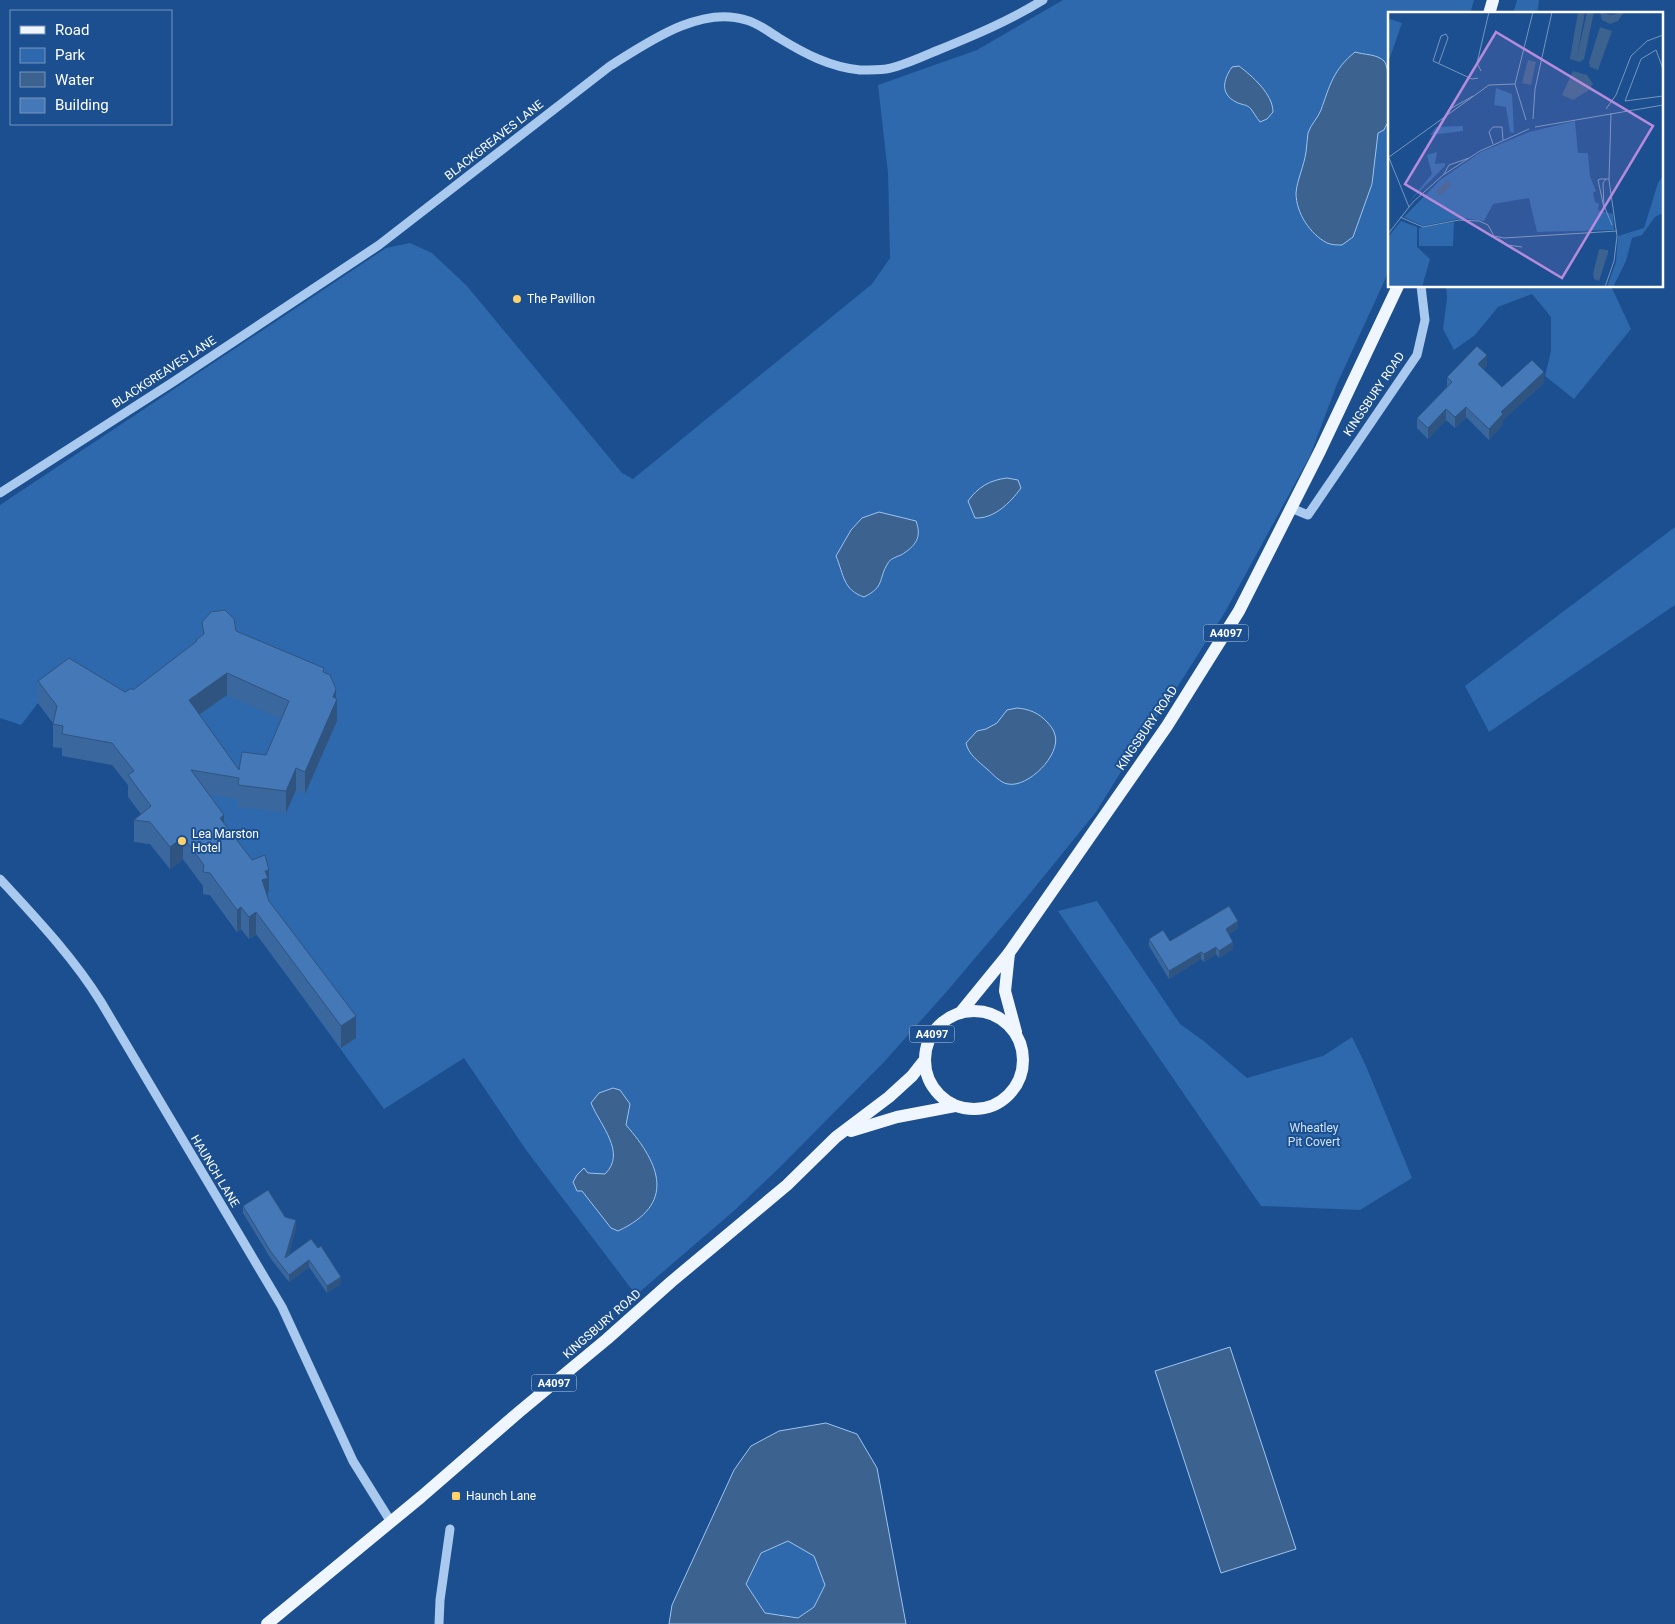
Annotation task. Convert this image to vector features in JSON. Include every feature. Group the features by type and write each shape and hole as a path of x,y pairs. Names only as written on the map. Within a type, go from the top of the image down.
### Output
{"main road":[{"name":"KINGSBURY ROAD","path":"960,1013 1009,954 1177,710 1239,611 1397,288"},
{"name":"KINGSBURY ROAD","path":"836,1137 867,1125 897,1117 955,1106 973,1109 990,1106 1005,1099 1016,1086 1022,1070 1023,1052 1016,1034 1005,991 1009,954"},
{"name":"KINGSBURY ROAD","path":"267,1624 392,1522 787,1185 836,1137 889,1097 912,1076 923,1062 927,1043 936,1027 951,1016 969,1010 987,1012 1004,1020 1016,1034"},
{"path":"923,1062 928,1080 939,1096 955,1106"}],"street":[{"name":"BLACKGREAVES LANE","path":"0,493 173,382 380,245 610,66 647,43 684,26 710,17 728,16 747,20 799,50 831,65 862,70 887,69 917,59 978,33 1020,14 1042,0"},
{"name":"KINGSBURY ROAD","path":"1291,508 1308,516 1417,355 1425,320 1421,288"},
{"name":"HAUNCH LANE","path":"0,879 43,925 101,1002 282,1307 353,1461 392,1522"},
{"path":"439,1624 440,1600 450,1529"}],"green space":[{"path":"1063,0 1474,0 1471,12 1388,12 1388,273 1337,384 1310,456 1225,612 1178,686 1135,749 1096,812 1027,897 884,1062 736,1209 636,1295 526,1150 464,1058 384,1109 257,934 249,939 241,929 237,932 210,895 203,894 204,887 183,859 170,869 150,844 142,843 161,821 134,793 104,753 53,747 57,728 38,703 21,725 0,718 0,505 386,248 410,243 432,253 467,286 622,473 633,479 872,284 890,258 888,173 878,85 977,50"},
{"path":"1517,0 1539,0 1537,12 1514,12"},
{"path":"1446,288 1612,288 1631,329 1574,399 1545,376 1551,351 1551,317 1532,294 1498,307 1475,335 1454,350 1443,329 1447,298"},
{"path":"1675,527 1675,605 1489,732 1465,686"},
{"name":"Wheatley Pit Covert","path":"1097,901 1180,1024 1205,1042 1247,1078 1323,1056 1352,1037 1366,1066 1412,1178 1360,1210 1261,1206 1058,911"},
{"path":"788,1541 814,1556 825,1585 814,1607 798,1618 765,1613 746,1584 761,1553"}],"water":[{"path":"1355,52 1374,56 1384,61 1388,75 1388,122 1384,130 1378,133 1372,184 1353,237 1342,245 1334,245 1321,239 1305,222 1298,208 1296,193 1305,157 1309,130 1320,113 1337,72"},
{"path":"1239,66 1255,80 1270,99 1273,112 1267,119 1260,122 1249,107 1236,102 1227,95 1225,82 1227,77 1232,67"},
{"path":"1007,478 1018,480 1021,488 1017,494 995,513 982,518 975,518 968,501 972,496 985,485 995,480"},
{"path":"879,512 916,521 918,536 911,548 889,562 878,586 864,597 848,586 836,556 851,530 862,518"},
{"path":"1026,709 1041,716 1054,731 1056,743 1048,760 1033,776 1016,784 1008,784 999,780 977,761 969,751 966,743 977,731 997,723 1007,710"},
{"path":"613,1088 620,1090 630,1104 626,1125 648,1155 657,1183 655,1196 649,1209 618,1231 611,1228 582,1191 577,1191 573,1182 584,1168 588,1173 605,1174 611,1166 613,1148 591,1103 599,1093"},
{"path":"1230,1347 1296,1549 1221,1573 1155,1371"},
{"path":"826,1423 857,1434 877,1468 906,1624 669,1624 672,1605 734,1470 751,1446 779,1431","holes":["788,1541 814,1556 825,1585 814,1607 798,1618 765,1613 746,1584 761,1553"]}],"building":[{"path":"1477,346 1487,355 1478,364 1502,387 1532,360 1544,372 1501,412 1503,414 1489,429 1466,407 1455,417 1446,409 1428,428 1417,418 1452,382 1447,377"},
{"name":"Lea Marston Hotel","path":"225,610 234,619 236,631 324,668 323,672 330,675 336,689 333,697 337,699 305,772 296,768 286,791 238,785 239,778 191,770 224,815 220,818 252,860 265,855 269,870 265,871 268,878 262,880 269,901 356,1016 341,1026 256,912 249,917 241,907 237,910 210,873 203,872 204,865 183,837 170,847 150,822 134,820 151,806 128,775 134,771 112,743 62,734 63,726 53,724 57,706 38,681 69,658 125,692 132,688 133,690 204,634 202,622 211,612","holes":["227,673 289,701 266,755 242,752 239,770 189,700"]},
{"path":"1229,906 1238,921 1226,929 1233,942 1219,951 1216,947 1204,954 1201,952 1169,971 1149,939 1163,930 1170,941"},
{"path":"268,1190 285,1217 296,1220 285,1258 311,1239 318,1248 321,1246 341,1277 327,1286 309,1260 289,1275 271,1252 243,1206"}],"place":[{"name":"The Pavillion","path":"517,299"},
{"name":"Lea Marston Hotel","path":"182,841"},
{"name":"Haunch Lane","path":"456,1496"}]}
